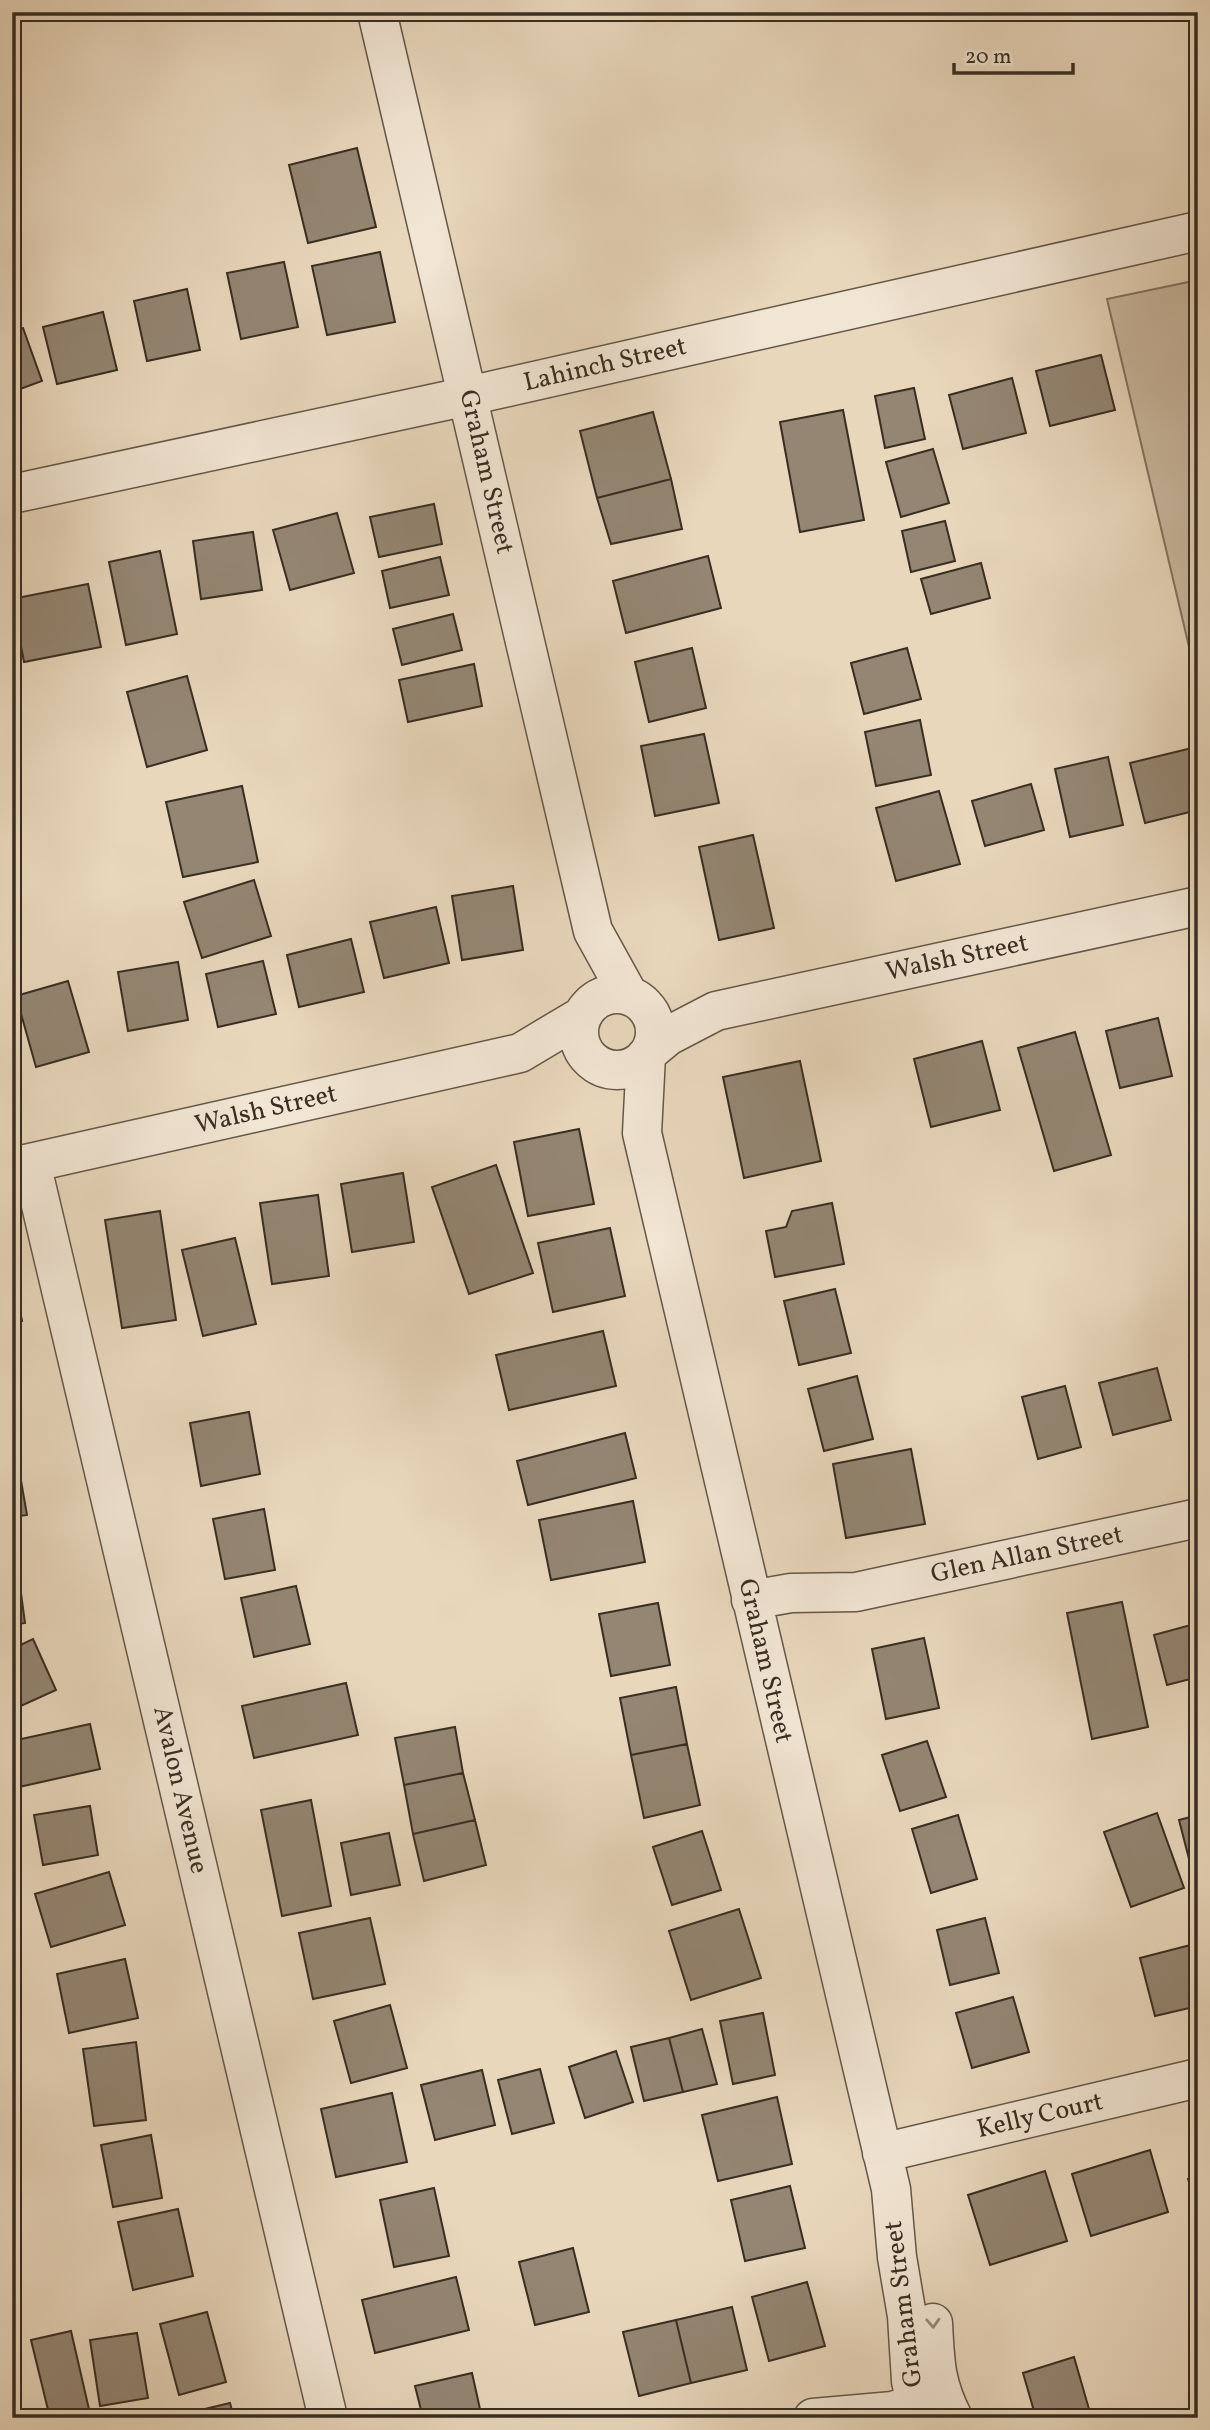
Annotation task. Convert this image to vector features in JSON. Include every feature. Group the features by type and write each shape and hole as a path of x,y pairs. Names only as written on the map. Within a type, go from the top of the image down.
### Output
{"street":[{"name":"Graham Street","path":"377,12 593,931 632,998"},
{"name":"Lahinch Street","path":"12,494 468,396 1198,231"},
{"name":"Walsh Street","path":"648,1053 668,1036 716,1011 1198,906"},
{"name":"Graham Street","path":"584,1013 593,931"},
{"path":"616,994 632,998 644,1006 651,1016 654,1039 648,1053 638,1064 628,1069 617,1070 601,1066 586,1054 580,1043 579,1030 584,1013 594,1002 605,996 616,994"},
{"name":"Walsh Street","path":"632,998 662,1007 716,1011"},
{"name":"Walsh Street","path":"22,1165 520,1053 584,1013"},
{"name":"Walsh Street","path":"520,1053 601,1066"},
{"name":"Graham Street","path":"648,1053 642,1133 886,2171 920,2259 932,2310 934,2361 928,2401"},
{"name":"Graham Street","path":"601,1066 642,1133"},
{"name":"Avalon Avenue","path":"22,1165 328,2418"},
{"name":"Glen Allan Street","path":"754,1614 797,1618 856,1592 1198,1518"},
{"name":"Kelly Court","path":"886,2171 1198,2078"},
{"path":"816,2417 887,2386 928,2401"}],"shaded area":[{"path":"1198,280 1198,685 1107,299"}],"building":[{"path":"357,148 376,227 308,243 289,165"},
{"path":"380,252 395,322 327,335 312,266"},
{"path":"284,262 298,327 241,339 227,273"},
{"path":"187,289 200,350 147,361 134,301"},
{"path":"103,312 117,370 57,384 43,327"},
{"path":"23,328 42,381 12,392 12,332"},
{"path":"1101,355 1115,410 1050,426 1036,371"},
{"path":"1012,378 1026,433 963,449 949,395"},
{"path":"914,388 925,439 885,448 875,396"},
{"path":"843,410 864,520 800,532 780,422"},
{"path":"653,412 671,479 597,498 580,431"},
{"path":"933,449 949,503 901,517 886,462"},
{"path":"671,479 682,529 611,544 597,498"},
{"path":"434,504 442,544 379,557 370,517"},
{"path":"337,513 354,573 290,590 273,530"},
{"path":"945,521 955,561 911,572 902,531"},
{"path":"253,532 262,590 201,599 193,541"},
{"path":"160,551 177,634 126,645 109,562"},
{"path":"708,556 721,608 626,633 613,581"},
{"path":"440,557 449,595 390,608 382,571"},
{"path":"981,563 990,598 931,614 921,579"},
{"path":"88,584 101,647 24,662 12,599"},
{"path":"453,614 462,650 402,665 393,629"},
{"path":"692,648 706,708 649,722 635,662"},
{"path":"907,648 921,699 864,714 851,663"},
{"path":"474,664 482,706 408,722 399,680"},
{"path":"187,676 207,750 147,767 127,692"},
{"path":"920,720 931,775 876,786 865,732"},
{"path":"704,734 719,803 655,816 641,746"},
{"path":"1192,748 1198,771 1198,810 1145,823 1130,763"},
{"path":"1108,757 1123,825 1070,837 1055,769"},
{"path":"1031,784 1044,830 985,846 972,801"},
{"path":"242,786 258,862 183,877 166,802"},
{"path":"939,791 960,864 896,881 876,808"},
{"path":"753,835 774,928 719,940 699,847"},
{"path":"254,880 271,936 202,958 184,902"},
{"path":"513,886 523,950 462,960 452,896"},
{"path":"436,907 449,963 384,978 370,922"},
{"path":"351,939 364,992 299,1007 287,955"},
{"path":"263,961 276,1014 218,1027 206,974"},
{"path":"178,962 188,1020 128,1031 118,972"},
{"path":"68,981 89,1052 36,1067 16,996"},
{"path":"1158,1018 1172,1076 1120,1088 1106,1031"},
{"path":"1075,1032 1111,1155 1054,1171 1018,1048"},
{"path":"982,1041 1000,1110 931,1127 914,1059"},
{"path":"800,1061 821,1161 744,1178 723,1077"},
{"path":"579,1129 594,1204 528,1216 514,1142"},
{"path":"496,1165 533,1273 469,1294 432,1187"},
{"path":"403,1173 414,1242 352,1252 341,1184"},
{"path":"318,1195 329,1276 272,1284 260,1203"},
{"path":"832,1203 844,1264 775,1277 766,1231 786,1227 792,1211"},
{"path":"160,1211 176,1320 122,1328 105,1220"},
{"path":"610,1228 625,1296 553,1312 538,1243"},
{"path":"235,1238 256,1324 203,1336 182,1250"},
{"path":"12,1272 22,1321 12,1323"},
{"path":"835,1289 851,1353 799,1365 784,1301"},
{"path":"603,1331 616,1386 509,1410 496,1355"},
{"path":"1198,1354 1198,1389 1189,1356"},
{"path":"1157,1368 1171,1420 1113,1435 1099,1383"},
{"path":"857,1376 873,1439 824,1451 808,1389"},
{"path":"1065,1386 1081,1447 1038,1459 1022,1397"},
{"path":"249,1412 260,1474 201,1486 190,1423"},
{"path":"625,1433 636,1478 528,1505 517,1461"},
{"path":"911,1449 925,1524 846,1538 833,1464"},
{"path":"12,1452 16,1452 27,1515 12,1517"},
{"path":"633,1501 645,1562 551,1580 539,1520"},
{"path":"264,1509 275,1570 225,1579 213,1519"},
{"path":"12,1556 16,1556 25,1623 12,1625"},
{"path":"296,1586 310,1644 254,1657 241,1598"},
{"path":"1122,1602 1148,1727 1092,1739 1067,1613"},
{"path":"658,1603 670,1665 611,1676 599,1614"},
{"path":"1198,1623 1198,1677 1167,1685 1154,1635"},
{"path":"924,1638 939,1708 886,1719 872,1649"},
{"path":"33,1639 56,1690 12,1710 12,1649"},
{"path":"346,1683 358,1735 254,1758 242,1706"},
{"path":"676,1687 687,1744 631,1755 620,1698"},
{"path":"90,1724 100,1769 19,1787 12,1741"},
{"path":"455,1727 463,1773 404,1785 395,1738"},
{"path":"927,1741 946,1797 900,1811 882,1755"},
{"path":"687,1744 700,1805 644,1818 631,1755"},
{"path":"463,1773 475,1820 413,1834 404,1785"},
{"path":"311,1800 331,1906 282,1916 261,1810"},
{"path":"90,1806 98,1855 43,1865 34,1815"},
{"path":"1157,1813 1184,1888 1131,1907 1104,1832"},
{"path":"958,1815 977,1879 931,1893 912,1829"},
{"path":"1198,1815 1198,1890 1197,1890 1179,1820"},
{"path":"475,1820 486,1865 424,1881 413,1834"},
{"path":"702,1831 721,1890 672,1905 653,1847"},
{"path":"389,1833 400,1885 351,1895 341,1843"},
{"path":"109,1872 125,1925 51,1947 35,1894"},
{"path":"739,1909 761,1978 691,2000 669,1931"},
{"path":"370,1918 385,1984 313,1999 299,1933"},
{"path":"985,1918 999,1973 950,1985 937,1930"},
{"path":"1198,1943 1198,2006 1155,2016 1140,1958"},
{"path":"125,1959 138,2018 69,2033 57,1974"},
{"path":"1013,1997 1029,2052 972,2068 956,2013"},
{"path":"390,2005 407,2068 351,2083 334,2021"},
{"path":"763,2013 775,2075 733,2084 720,2021"},
{"path":"702,2029 717,2084 683,2092 669,2038"},
{"path":"669,2038 683,2092 644,2101 631,2047"},
{"path":"136,2042 146,2120 94,2126 83,2049"},
{"path":"616,2051 633,2102 585,2118 569,2067"},
{"path":"540,2069 554,2123 512,2134 498,2080"},
{"path":"482,2070 495,2125 435,2140 421,2085"},
{"path":"392,2093 407,2162 336,2177 321,2109"},
{"path":"777,2097 792,2164 718,2181 702,2115"},
{"path":"151,2135 162,2198 113,2207 101,2145"},
{"path":"1150,2150 1168,2212 1091,2236 1072,2174"},
{"path":"1045,2171 1067,2241 990,2265 968,2195"},
{"path":"1198,2176 1198,2210 1188,2179"},
{"path":"790,2186 805,2248 745,2261 731,2200"},
{"path":"434,2188 449,2256 394,2267 380,2200"},
{"path":"178,2209 193,2276 133,2290 118,2222"},
{"path":"573,2248 589,2312 535,2325 519,2262"},
{"path":"456,2277 469,2330 375,2353 362,2300"},
{"path":"807,2282 825,2346 769,2361 752,2297"},
{"path":"732,2307 747,2370 691,2383 676,2320"},
{"path":"207,2312 226,2382 179,2395 160,2324"},
{"path":"676,2320 691,2383 639,2396 623,2332"},
{"path":"71,2331 91,2418 50,2418 31,2340"},
{"path":"137,2333 148,2398 100,2406 90,2340"},
{"path":"1074,2357 1091,2416 1036,2418 1023,2373"},
{"path":"472,2373 482,2418 423,2418 415,2386"},
{"path":"230,2403 234,2418 167,2418"}]}
